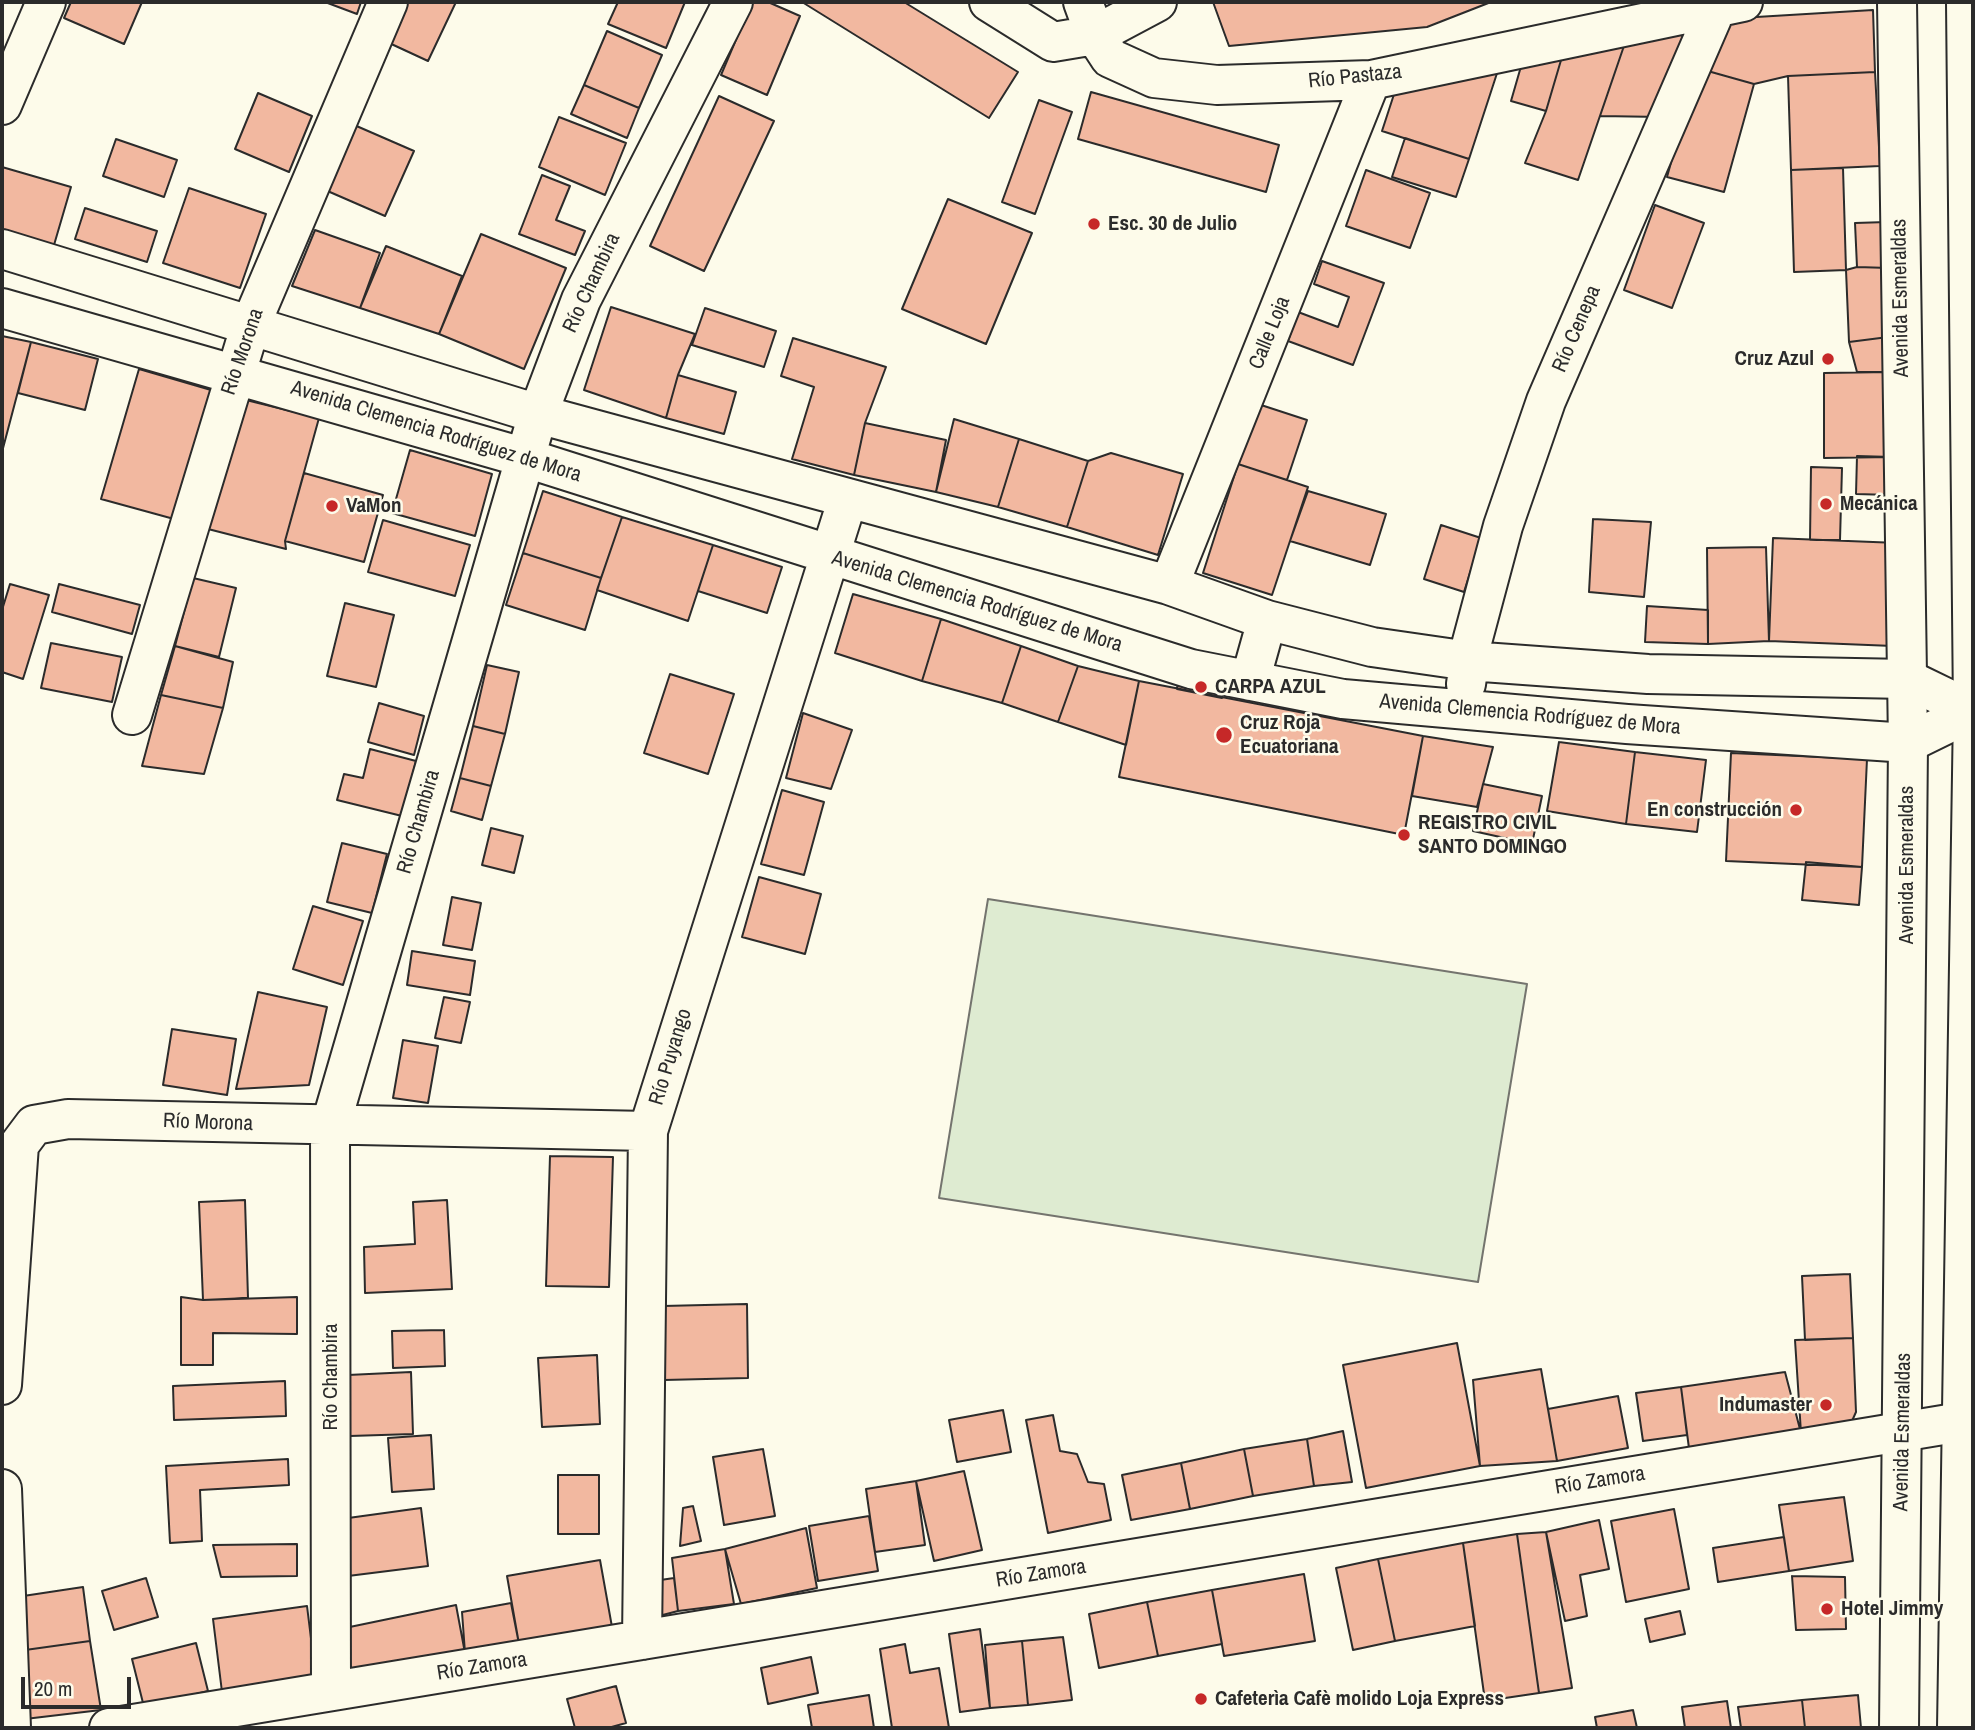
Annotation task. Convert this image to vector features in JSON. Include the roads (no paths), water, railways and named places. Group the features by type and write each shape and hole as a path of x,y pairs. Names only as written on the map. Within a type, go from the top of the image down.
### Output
{"street":[{"path":"2,105 46,2"},
{"name":"Río Morona","path":"132,715 234,372 251,324 388,2"},
{"name":"Río Chambira","path":"331,1691 330,1127 538,414 581,300 733,2"},
{"path":"989,2 1054,42 1089,18 1157,2"},
{"name":"Avenida Esmeraldas","path":"1897,2 1908,743 1904,1431 1899,1728"},
{"path":"1957,1728 1968,1421 1973,711 1966,2"},
{"name":"Río Pastaza","path":"1089,18 1110,58 1154,78 1217,85 1371,80 1729,5"},
{"name":"Río Cenepa","path":"1461,709 1469,661 1503,526 1546,401 1729,5"},
{"name":"Calle Loja","path":"1169,586 1371,80"},
{"path":"2,249 538,414 1169,586 1267,620 1372,647 1469,661 1648,674 1907,679 1973,711"},
{"name":"Avenida Clemencia Rodríguez de Mora","path":"2,308 234,372 526,458 1191,669 1343,699 1908,743"},
{"name":"Río Puyango","path":"642,1640 648,1131 848,498"},
{"path":"1251,681 1267,620"},
{"path":"1908,743 1973,711"},
{"name":"Río Morona","path":"2,1385 19,1145 34,1125 68,1119 330,1127 648,1131"},
{"name":"Río Zamora","path":"109,1728 1968,1421"},
{"path":"2,1489 11,1728"}],"place":[{"name":"Esc. 30 de Julio","path":"1094,224"},
{"name":"Cruz Azul","path":"1828,359"},
{"name":"Mecánica","path":"1826,504"},
{"name":"VaMon","path":"332,506"},
{"name":"CARPA AZUL","path":"1201,687"},
{"name":"Cruz Roja Ecuatoriana","path":"1224,735"},
{"name":"En construcción","path":"1796,810"},
{"name":"REGISTRO CIVIL SANTO DOMINGO","path":"1404,835"},
{"name":"Indumaster","path":"1826,1405"},
{"name":"Hotel Jimmy","path":"1827,1609"},
{"name":"Cafeterìa Cafè molido Loja Express","path":"1201,1699"}]}
